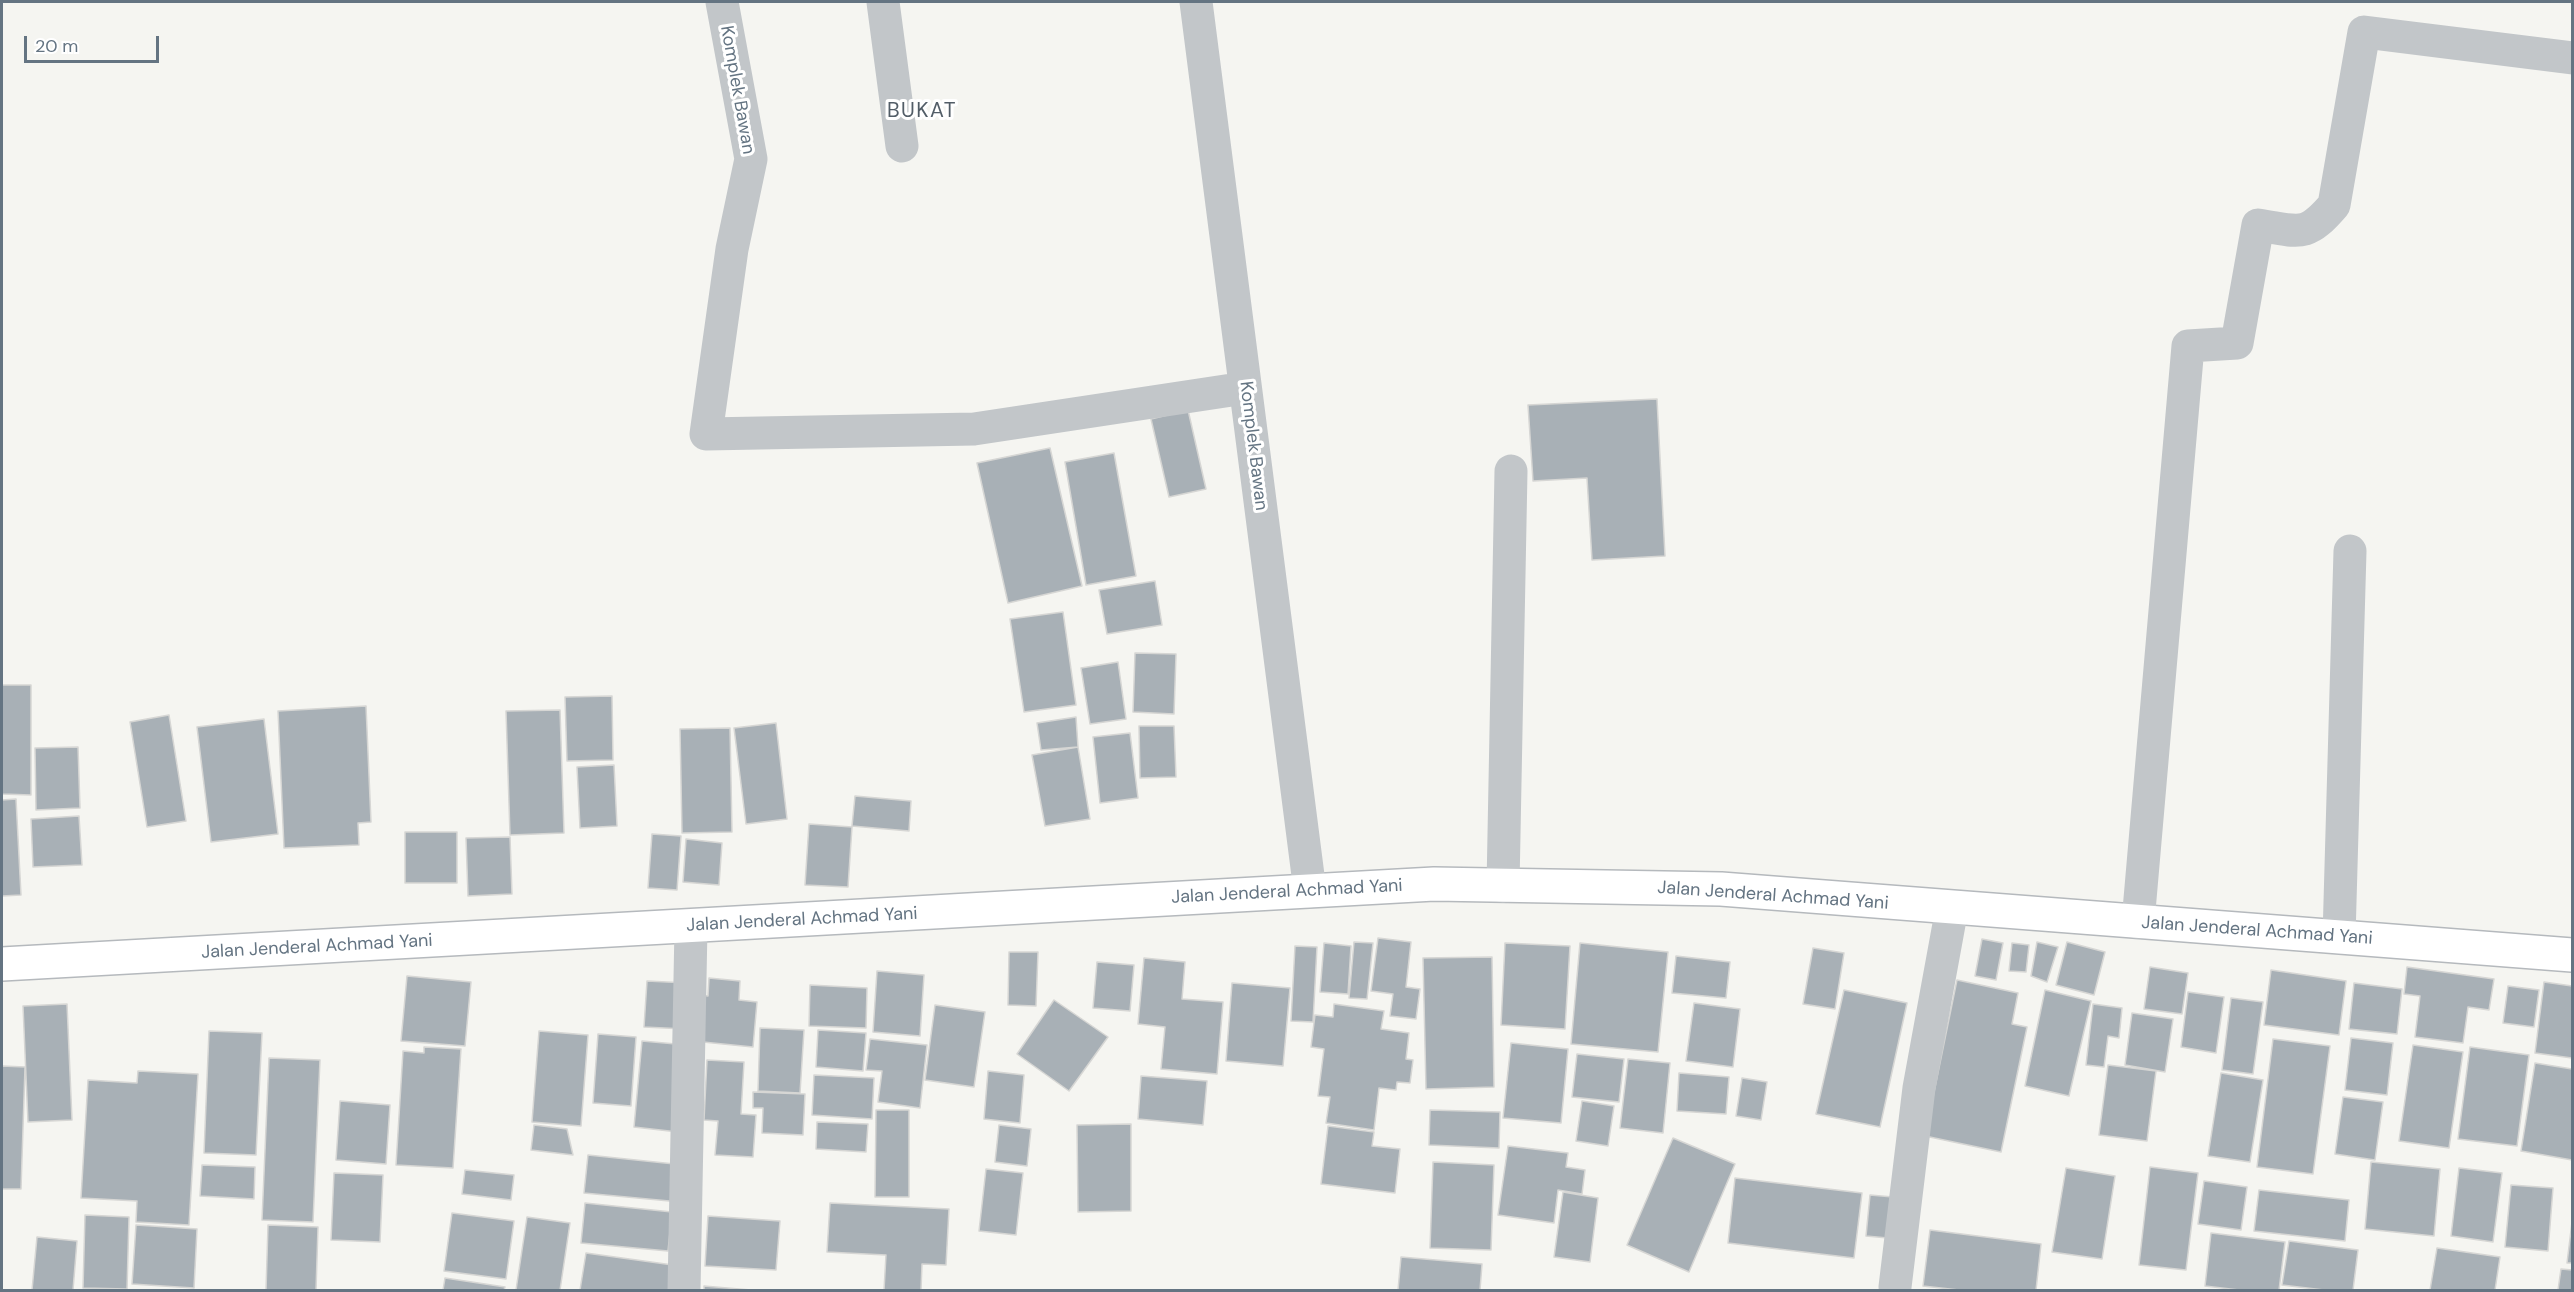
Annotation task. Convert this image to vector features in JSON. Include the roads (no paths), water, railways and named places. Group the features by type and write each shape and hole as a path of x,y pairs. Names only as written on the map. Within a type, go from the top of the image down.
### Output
{"main road":[{"name":"Jalan Jenderal Achmad Yani","path":"2,964 1434,884 1721,889 2572,955"}],"street":[{"name":"Komplek Bawan","path":"722,2 751,159 732,249 706,435 974,429 1245,388"},
{"path":"883,2 902,146"},
{"name":"Komplek Bawan","path":"1196,2 1310,891"},
{"path":"2138,922 2188,346 2237,343 2258,225 2300,231 2317,224 2334,205 2364,33 2572,58"},
{"path":"1503,886 1511,471"},
{"path":"2339,937 2350,551"},
{"path":"1895,1287 1919,1088 1952,908"},
{"path":"684,1290 691,927"}],"district":[{"name":"BUKAT","path":"922,111"}]}
